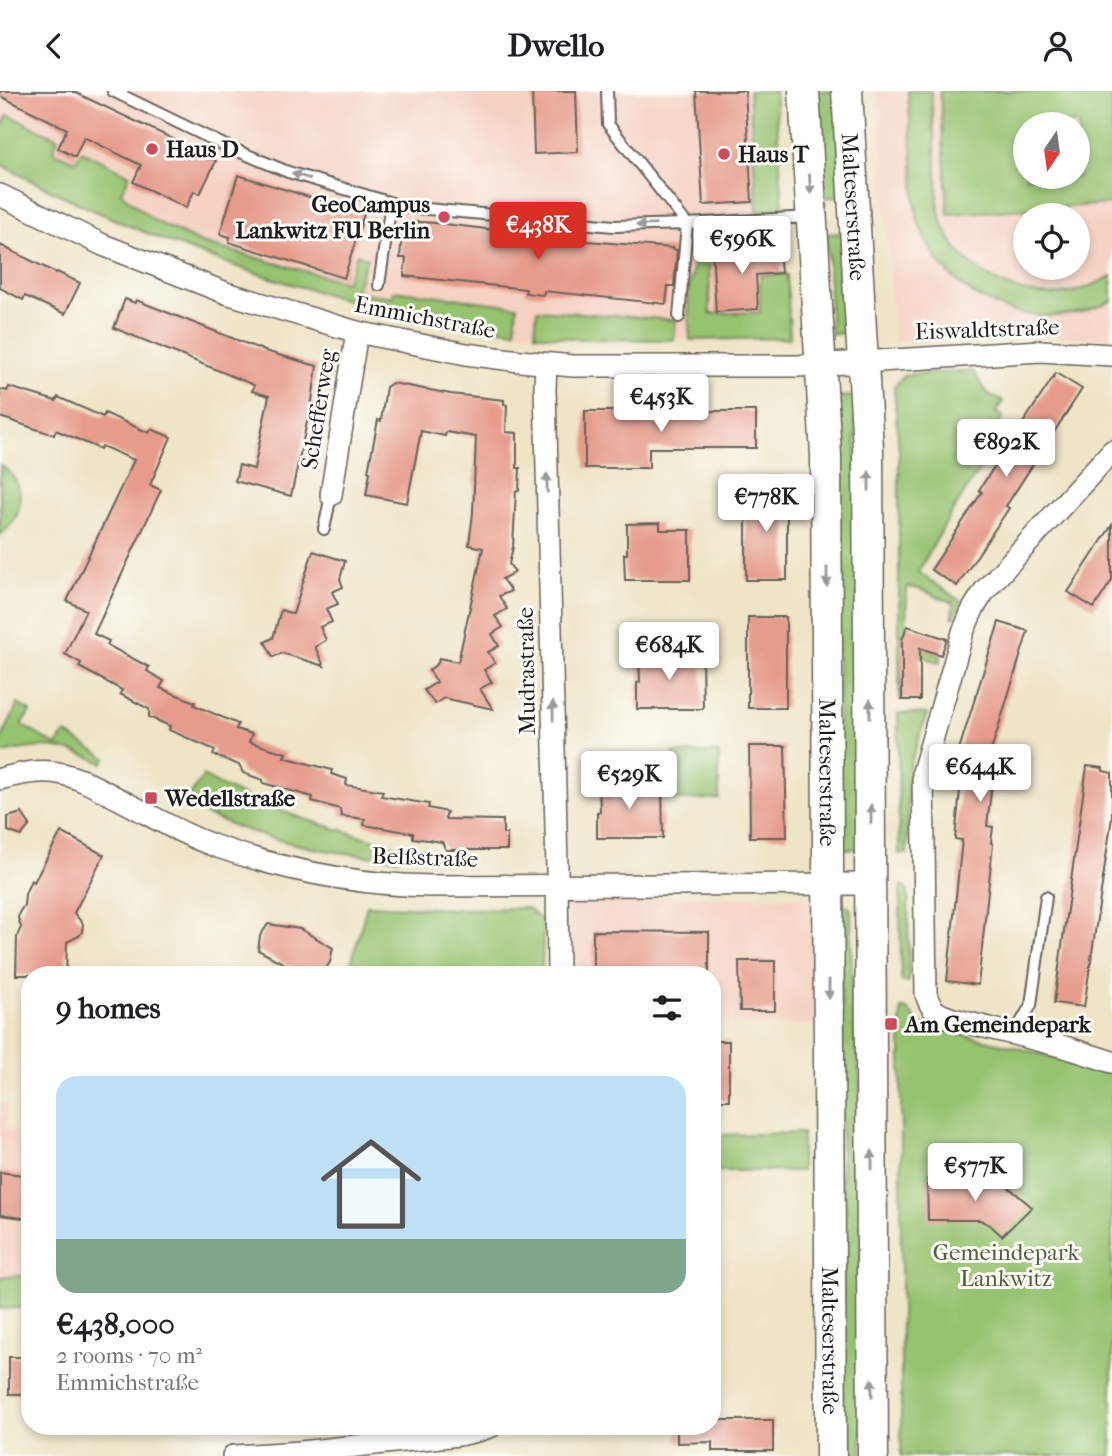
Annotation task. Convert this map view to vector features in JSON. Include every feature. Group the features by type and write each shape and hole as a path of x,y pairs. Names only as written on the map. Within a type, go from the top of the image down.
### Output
{"main road":[{"name":"Malteserstraße","path":"804,91 826,455 831,1456"},
{"name":"Malteserstraße","path":"847,91 868,448 873,1456"},
{"path":"812,217 855,214"}],"street":[{"name":"Emmichstraße","path":"0,195 94,241 180,276 357,332 466,353 546,365 798,366 864,361"},
{"name":"Schefferweg","path":"331,495 357,332"},
{"name":"Eiswaldtstraße","path":"864,361 1040,351 1112,355"},
{"name":"Mudrastraße","path":"546,365 558,966"},
{"path":"1112,451 985,590 973,609 963,632 923,772 926,994 930,1006 939,1014 953,1019 1065,1047 1112,1062"},
{"name":"Belßstraße","path":"0,779 37,771 58,773 76,778 178,830 216,846 317,875 396,886 871,884"},
{"path":"233,1456 300,1452 459,1435"}],"lane":[{"path":"113,91 226,146 288,172 405,207 614,226 812,217"},
{"path":"607,91 608,124 687,224 679,317"},
{"path":"379,285 391,203"},
{"path":"324,529 331,495"},
{"path":"1017,1035 1019,1026 1031,1006 1046,897"}],"shaded area":[{"name":"GeoCampus Lankwitz FU Berlin","path":"0,91 775,91 790,338 579,339 535,334 428,318 333,297 240,268 100,215 0,164"},
{"path":"878,91 1112,91 1112,339 1047,336 894,343"},
{"path":"571,898 808,898 813,903 813,920 820,920 820,1025 721,1025 721,966 567,966 568,901"},
{"path":"0,1103 8,1104 5,1128 21,1132 21,1276 0,1277"}],"green space":[{"path":"749,91 775,91 783,209 757,212"},
{"path":"816,91 837,91 841,196 825,198"},
{"path":"908,91 931,91 940,215 957,250 987,275 1004,285 1023,291 1061,294 1094,285 1112,276 1112,301 1083,312 1054,316 1025,314 998,306 973,293 950,275 932,252 917,218"},
{"path":"940,91 1112,91 1112,204 1013,203 1013,210 948,214"},
{"path":"8,115 58,138 53,151 75,161 82,151 130,175 121,193 153,220 201,243 346,282 357,254 367,258 355,292 393,297 394,290 517,306 515,331 400,312 332,296 246,270 121,222 0,164 0,130"},
{"path":"843,233 851,333 831,334 827,234"},
{"path":"709,252 710,314 760,312 760,276 787,274 790,338 690,340 688,295 694,263"},
{"path":"537,310 676,320 674,340 579,339 535,334"},
{"path":"973,371 988,393 1003,401 996,412 1003,417 993,435 999,439 955,507 918,572 962,602 954,618 953,603 907,587 906,629 902,642 941,655 939,663 918,654 902,653 899,699 899,451 894,387 904,375"},
{"path":"855,396 860,849 840,849 835,397"},
{"path":"0,465 15,480 20,500 14,519 0,535"},
{"path":"18,704 30,711 22,725 57,746 65,733 106,758 103,763 64,749 40,747 0,754 0,742"},
{"path":"898,713 927,714 909,767 907,854 899,854"},
{"path":"674,753 719,753 719,799 674,800"},
{"path":"203,776 274,809 399,847 398,859 331,851 277,840 236,827 184,805"},
{"path":"901,886 908,890 908,982 903,982 901,978"},
{"path":"367,905 452,909 527,908 543,921 542,966 350,966"},
{"path":"845,905 851,911 852,1012 860,1084 862,1456 842,1456 841,906"},
{"name":"Gemeindepark Lankwitz","path":"901,1009 908,1010 921,1025 1112,1074 1112,1456 901,1456"},
{"path":"802,1133 801,1171 721,1171 721,1135"},
{"path":"21,1276 21,1308 0,1309 0,1277"}],"building":[{"name":"Haus D","path":"0,91 72,91 216,161 200,194 194,191 186,208 133,182 141,165 84,137 75,157 58,148 67,129 0,96"},
{"path":"532,91 576,91 578,152 534,154"},
{"name":"Haus T","path":"696,91 745,91 752,202 703,205"},
{"path":"238,175 364,214 344,278 229,242 230,237 220,234"},
{"path":"403,221 673,248 677,250 674,286 668,286 666,304 544,291 543,295 525,293 526,289 404,276 406,258 400,258"},
{"path":"0,245 80,283 65,314 25,296 23,300 0,288"},
{"path":"779,247 781,273 756,275 758,309 716,312 712,251"},
{"path":"125,299 135,303 136,300 265,351 317,366 311,408 291,496 235,481 239,465 254,469 269,396 252,391 254,385 114,328"},
{"path":"1056,373 1082,389 1006,506 1009,508 957,586 931,570 982,492 979,490"},
{"path":"392,383 504,400 507,405 506,432 517,433 519,491 516,491 513,547 509,564 515,572 502,579 511,591 499,596 507,609 495,616 503,627 492,634 499,646 488,652 495,663 484,670 492,682 480,689 493,709 444,698 435,704 424,690 437,682 429,670 438,663 439,658 458,662 483,548 469,545 476,437 446,432 445,436 421,431 407,503 366,495 378,420 381,421 386,387"},
{"path":"9,387 56,401 58,397 103,417 105,413 149,433 151,429 171,437 150,485 161,490 94,634 109,641 107,645 149,667 147,671 164,681 160,688 238,724 236,729 252,734 249,742 286,753 284,757 332,770 331,774 347,779 346,785 383,791 381,796 429,804 428,808 447,812 445,819 503,820 503,834 507,834 507,850 446,850 442,842 413,838 413,833 364,825 365,819 341,816 340,809 312,801 313,797 263,783 263,780 243,773 239,765 213,755 215,750 169,730 170,726 149,717 149,709 120,694 122,690 79,667 81,663 65,654 86,610 67,601 134,460 56,430 54,435 0,417 0,389 7,391"},
{"path":"585,411 756,411 756,448 649,448 649,468 585,468"},
{"path":"746,488 787,488 787,580 746,580"},
{"path":"660,523 660,530 690,530 690,580 625,580 627,524"},
{"path":"1112,525 1112,580 1094,608 1068,592"},
{"path":"313,551 345,561 340,579 343,587 332,592 338,604 326,609 332,622 320,627 326,640 315,647 324,666 282,653 273,657 265,642 273,638 281,610 293,614"},
{"path":"748,617 786,617 786,708 748,708"},
{"path":"999,622 1028,631 987,764 994,765 987,826 993,827 993,844 978,985 947,981 962,840 955,839 963,761 956,759"},
{"path":"907,626 947,639 941,655 920,648 920,700 902,700 902,640"},
{"path":"639,652 673,652 673,659 702,658 703,709 637,709"},
{"path":"749,746 785,746 787,837 750,837"},
{"path":"1087,766 1103,768 1103,771 1112,773 1112,817 1084,1007 1054,1003"},
{"path":"599,781 633,781 633,788 662,787 663,838 597,838"},
{"path":"22,813 30,825 21,836 8,831 8,817"},
{"path":"61,832 104,855 74,913 83,924 82,932 67,942 66,966 21,966 21,975 16,975 17,937 21,927 18,918 31,880 34,882"},
{"path":"268,924 300,929 333,948 330,962 327,966 288,966 258,950 260,936"},
{"path":"593,931 709,932 709,966 593,966"},
{"path":"739,961 775,961 775,1011 740,1011"},
{"path":"721,1041 729,1041 729,1100 721,1100"},
{"path":"0,1172 21,1175 21,1218 0,1215"},
{"path":"927,1179 990,1180 1007,1186 1032,1207 1002,1236 980,1220 928,1220"},
{"path":"9,1357 21,1357 21,1394 9,1394"},
{"path":"721,1420 773,1420 773,1451 712,1451 712,1442 677,1443 677,1435 721,1435"}],"place":[{"name":"Haus D","path":"152,149"},
{"name":"Haus T","path":"724,154"},
{"name":"GeoCampus Lankwitz FU Berlin","path":"444,217"},
{"name":"Wedellstraße","path":"151,798"},
{"name":"Am Gemeindepark","path":"891,1024"}]}
